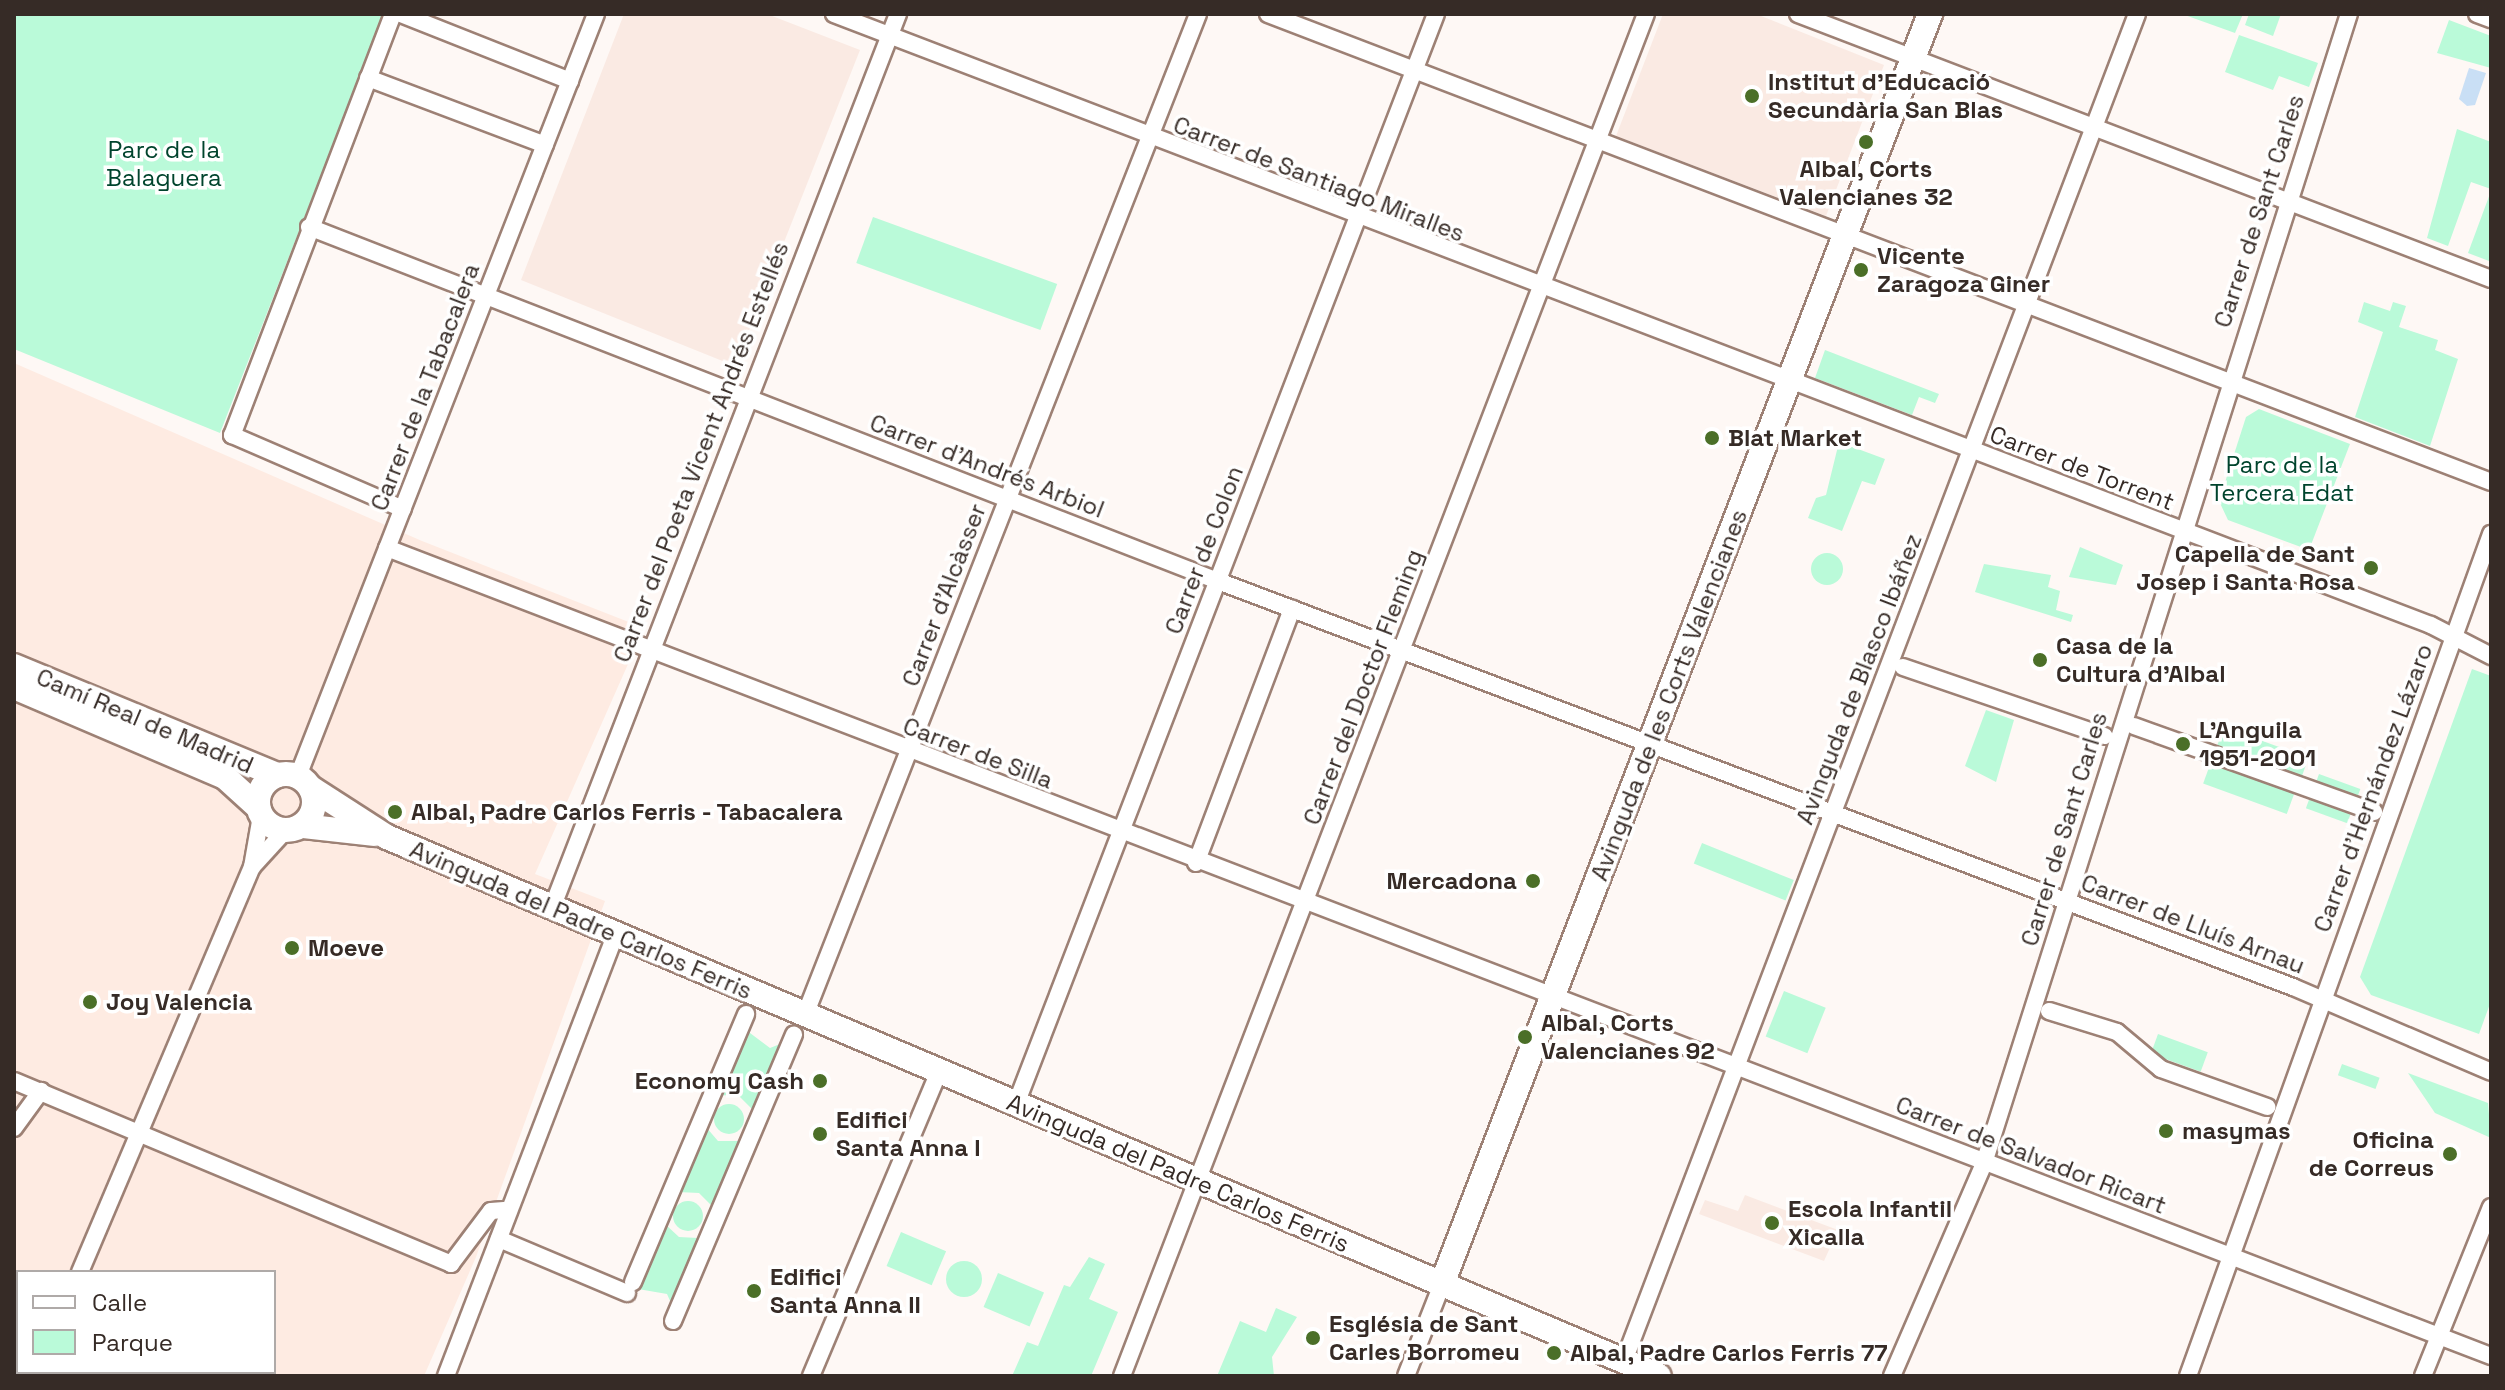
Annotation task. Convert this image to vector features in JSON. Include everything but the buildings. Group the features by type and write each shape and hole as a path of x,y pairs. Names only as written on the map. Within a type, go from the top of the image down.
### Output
{"street":[{"path":"393,14 232,435 403,509"},
{"path":"401,14 570,81"},
{"name":"Carrer de la Tabacalera","path":"295,780 596,14"},
{"name":"Carrer de Santiago Miralles","path":"834,14 1149,140 1788,382"},
{"name":"Carrer del Poeta Vicent Andrés Estellés","path":"552,908 898,14"},
{"name":"Carrer d'Alcàsser","path":"673,1321 909,753 1198,14"},
{"path":"1268,14 2228,384 2491,482"},
{"name":"Carrer de Colon","path":"1016,1104 1355,217 1436,14"},
{"name":"Carrer del Doctor Fleming","path":"1122,1376 1200,1183 1646,14"},
{"path":"1798,14 2286,198 2491,279"},
{"name":"Avinguda de les Corts Valencianes","path":"1406,1376 1930,14"},
{"name":"Avinguda de Blasco Ibáñez","path":"1624,1361 2137,14"},
{"name":"Carrer de Sant Carles","path":"1892,1376 1984,1163 2286,198 2349,14"},
{"path":"2477,14 2491,19"},
{"path":"368,78 545,145"},
{"name":"Carrer d'Andrés Arbiol","path":"309,227 1218,581 1650,744"},
{"name":"Carrer de Torrent","path":"1788,382 2182,530 2491,656"},
{"name":"Carrer d'Hernández Lázaro","path":"2188,1376 2234,1258 2322,999 2491,534"},
{"name":"Carrer de Silla","path":"387,548 909,753 1553,997"},
{"path":"1196,863 1292,609"},
{"name":"Camí Real de Madrid","path":"14,666 295,780"},
{"path":"1903,667 2104,736"},
{"name":"Camí Real de Madrid","path":"14,687 225,777 260,812 293,828"},
{"path":"2134,726 2374,812"},
{"name":"Carrer de Lluís Arnau","path":"1650,744 2322,999 2373,1027 2491,1072"},
{"path":"81,1270 252,867 260,791 295,780 313,813 252,867"},
{"name":"Avinguda del Padre Carlos Ferris","path":"295,780 387,837 615,935 799,1024 939,1071 1659,1376"},
{"name":"Avinguda del Padre Carlos Ferris","path":"293,828 387,837"},
{"path":"446,1376 499,1239 504,1210 615,935"},
{"name":"Carrer de Salvador Ricart","path":"1553,997 2491,1356"},
{"path":"2049,1011 2117,1032 2161,1069 2267,1107"},
{"path":"499,1239 630,1288 746,1014"},
{"path":"811,1376 939,1071"},
{"path":"14,1081 451,1264 491,1211 504,1210"},
{"path":"14,1128 41,1091"},
{"path":"2423,1376 2444,1338 2491,1207"}],"shaded area":[{"path":"624,14 767,14 860,50 735,366 521,280"},
{"name":"Institut d'Educació Secundària San Blas","path":"1663,14 1756,14 1884,65 1826,216 1616,136"},
{"path":"14,363 422,541 644,628 535,874 605,901 476,1257 424,1376 14,1376"},
{"name":"Escola Infantil Xicalla","path":"1745,1195 1838,1230 1824,1261 1699,1214 1705,1200 1738,1211"}],"green space":[{"name":"Parc de la Balaguera","path":"14,14 384,14 220,433 14,349"},
{"path":"2182,14 2243,14 2235,33"},
{"path":"2249,14 2281,14 2273,36 2245,25"},
{"path":"2449,20 2491,36 2491,68 2437,53"},
{"path":"2239,35 2318,63 2309,87 2279,76 2273,90 2225,72"},
{"path":"2457,129 2491,142 2491,189 2471,182 2448,246 2427,238"},
{"path":"2491,191 2491,256 2489,261 2468,253"},
{"path":"873,217 1057,284 1040,330 856,263"},
{"path":"2364,302 2390,311 2393,302 2406,306 2399,327 2438,340 2435,350 2458,359 2430,446 2355,417 2383,332 2358,322"},
{"path":"1825,350 1939,394 1935,403 1919,397 1912,415 1815,378"},
{"name":"Parc de la Tercera Edat","path":"2259,409 2350,444 2309,550 2228,520 2219,501 2246,417"},
{"path":"1839,442 1885,459 1875,485 1862,481 1842,531 1808,518 1816,498 1826,495"},
{"path":"2080,547 2123,565 2116,585 2069,577"},
{"path":"1827,553 1839,557 1843,569 1839,581 1827,585 1815,581 1811,569 1815,557"},
{"path":"1984,564 2051,575 2048,587 2060,591 2056,610 2073,615 2071,622 1975,592"},
{"path":"2472,669 2491,676 2491,1001 2479,1034 2371,995 2360,977"},
{"path":"1986,710 2014,720 1996,782 1965,766"},
{"path":"2224,727 2309,758 2301,779 2216,749"},
{"path":"2211,762 2295,792 2287,814 2203,784"},
{"path":"2319,774 2360,789 2356,800 2315,785"},
{"path":"2310,797 2351,812 2347,823 2306,808"},
{"path":"1702,843 1794,880 1786,900 1694,863"},
{"path":"1784,991 1826,1008 1807,1053 1766,1036"},
{"path":"746,1030 770,1048 780,1044 753,1110 739,1096 719,1095"},
{"path":"2158,1034 2208,1052 2201,1072 2151,1054"},
{"path":"2342,1064 2380,1078 2375,1089 2338,1075"},
{"path":"2408,1073 2488,1103 2491,1138 2435,1113"},
{"path":"729,1104 740,1108 744,1119 740,1130 729,1134 718,1130 714,1119 718,1108"},
{"path":"706,1127 718,1141 740,1141 712,1206 699,1193 678,1192"},
{"path":"688,1201 699,1205 703,1216 699,1227 688,1231 677,1227 673,1216 677,1205"},
{"path":"665,1224 679,1237 698,1238 671,1303 667,1294 638,1289"},
{"path":"901,1232 946,1251 932,1285 887,1266"},
{"path":"1089,1257 1105,1264 1089,1299 1118,1312 1091,1376 1012,1376 1027,1342 1038,1346 1064,1285 1070,1287"},
{"path":"964,1261 976,1267 982,1279 976,1291 964,1297 952,1291 946,1279 952,1267"},
{"path":"998,1273 1044,1293 1030,1327 984,1307"},
{"path":"1276,1308 1297,1317 1272,1357 1274,1376 1217,1376 1240,1321 1266,1332"}],"water":[{"path":"2469,68 2486,73 2475,105 2467,106 2459,99"}],"place":[{"name":"Institut d'Educació Secundària San Blas","path":"1752,96"},
{"name":"Albal, Corts Valencianes 32","path":"1866,142"},
{"name":"Vicente Zaragoza Giner","path":"1861,270"},
{"name":"Blat Market","path":"1712,438"},
{"name":"Capella de Sant Josep i Santa Rosa","path":"2371,568"},
{"name":"Casa de la Cultura d'Albal","path":"2040,660"},
{"name":"L'Anguila 1951-2001","path":"2183,744"},
{"name":"Albal, Padre Carlos Ferris - Tabacalera","path":"395,812"},
{"name":"Mercadona","path":"1533,881"},
{"name":"Moeve","path":"292,948"},
{"name":"Joy Valencia","path":"90,1002"},
{"name":"Albal, Corts Valencianes 92","path":"1525,1037"},
{"name":"Economy Cash","path":"820,1081"},
{"name":"masymas","path":"2166,1131"},
{"name":"Edifici Santa Anna I","path":"820,1134"},
{"name":"Oficina de Correus","path":"2450,1154"},
{"name":"Escola Infantil Xicalla","path":"1772,1223"},
{"name":"Edifici Santa Anna II","path":"754,1291"},
{"name":"Església de Sant Carles Borromeu","path":"1313,1338"},
{"name":"Albal, Padre Carlos Ferris 77","path":"1554,1353"}]}
